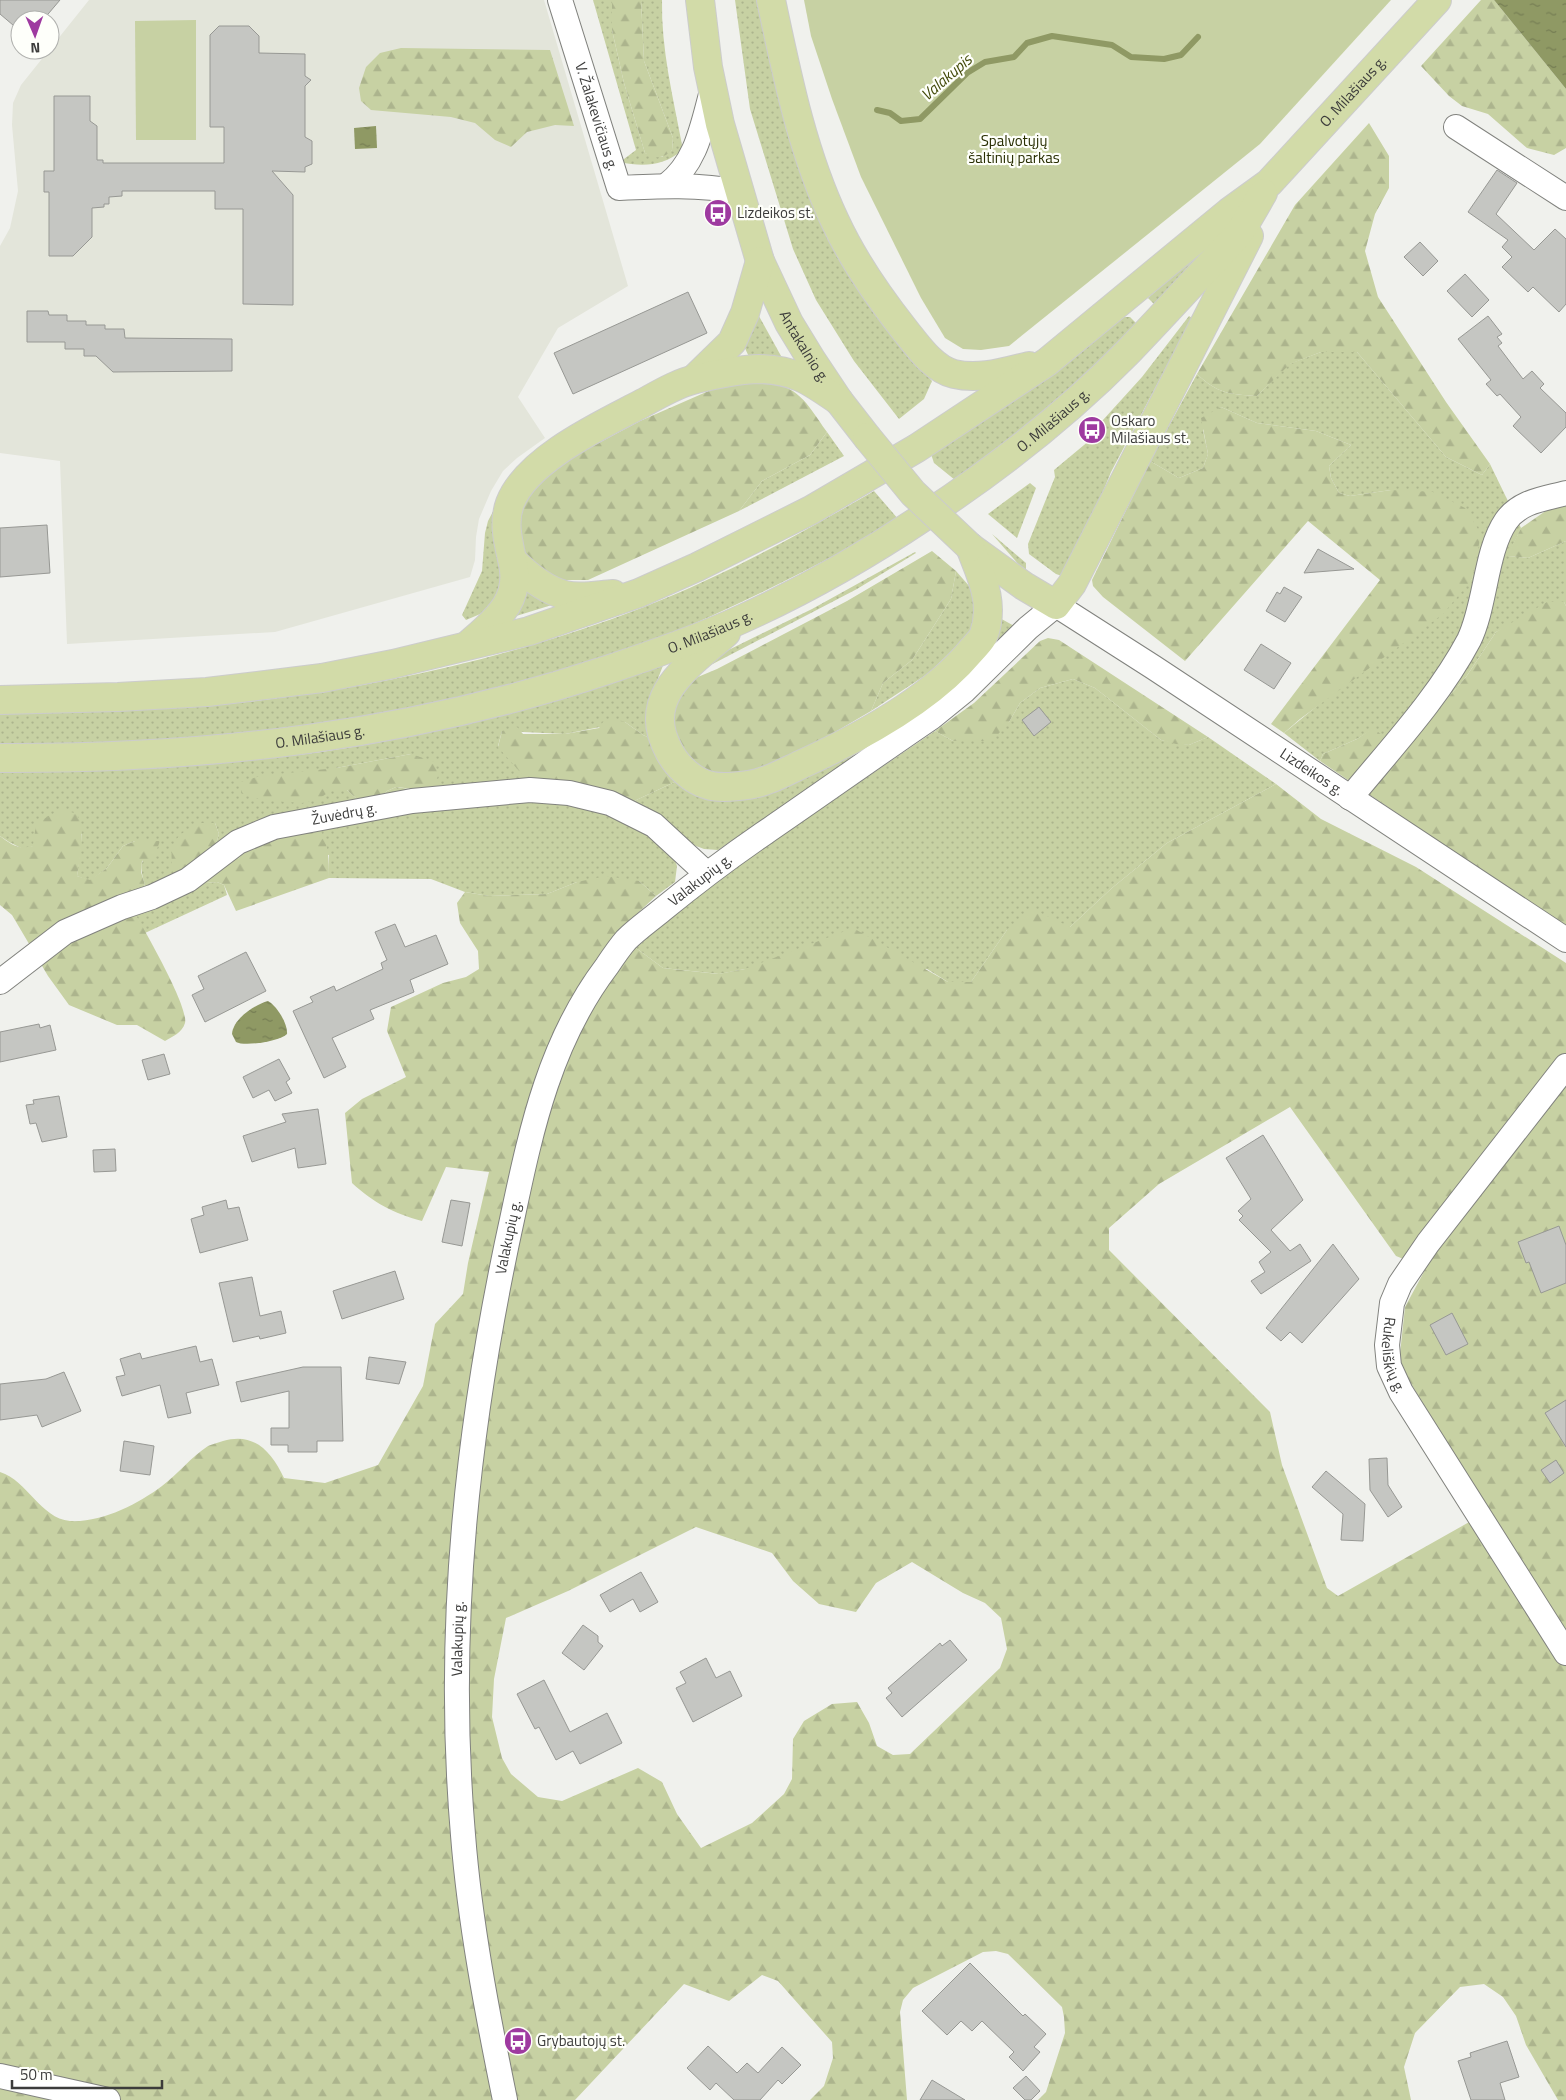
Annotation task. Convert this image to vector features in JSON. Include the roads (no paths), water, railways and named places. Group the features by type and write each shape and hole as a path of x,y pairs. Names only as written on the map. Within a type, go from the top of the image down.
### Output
{"main road":[{"name":"Antakalnio g.","path":"700,0 712,91 739,192 760,261 789,323 839,401 913,493 970,547 1024,586 1056,605"},
{"path":"771,0 789,87 817,178 839,229 860,267 891,313 922,352 952,374 976,377 999,374 1047,362"},
{"name":"O. Milašiaus g.","path":"0,758 132,756 203,751 301,741 368,731 450,714 554,688 650,656 741,620 819,582 895,536 967,488 1033,439 1083,396 1113,367 1239,232 1269,183 1437,0"},
{"path":"1056,605 1072,584 1256,222 1269,183"},
{"name":"O. Milašiaus g.","path":"0,700 118,697 207,692 322,678 393,664 529,631 639,593 811,510 917,448 1047,362 1229,212 1269,183"},
{"path":"694,379 732,342 745,314 760,261"},
{"path":"466,646 500,616 510,600 514,587 513,561 507,543 507,520 510,503 521,485 541,463 608,421 694,379 758,369 777,371 802,376 839,401"},
{"path":"741,620 674,679 661,703 660,723 664,743 673,761 688,774 708,786 730,787 763,782 832,750 880,723 936,685 966,656 983,636 989,613 986,592 970,547"},
{"path":"513,561 526,575 566,596 639,593"}],"street":[{"name":"V. Žalakevičiaus g.","path":"560,0 619,188 667,185 716,188 739,192"},
{"path":"667,185 677,177 689,162 698,143 712,91"},
{"path":"1456,127 1566,198"},
{"path":"1350,798 1442,686 1470,638 1497,539 1506,521 1519,506 1566,493"},
{"name":"Valakupių g.","path":"505,2100 477,1954 463,1836 458,1765 456,1644 460,1556 478,1401 498,1291 525,1159 553,1063 574,1016 597,979 625,941 706,874 885,750 964,691 1028,628 1056,605"},
{"name":"Lizdeikos g.","path":"1056,605 1566,940"},
{"path":"885,750 936,685"},
{"name":"Žuvėdrų g.","path":"0,982 65,932 122,907 152,897 188,880 238,842 274,827 412,801 530,790 569,793 610,803 654,825 706,874"},
{"name":"Rukeliškių g.","path":"1566,1066 1428,1243 1400,1284 1392,1303 1387,1345 1389,1366 1401,1392 1566,1653"},
{"path":"0,2076 70,2096 108,2100"}],"water":[{"path":"1494,0 1566,0 1566,89"},
{"path":"376,126 377,148 355,149 354,128"},
{"path":"268,1001 281,1016 286,1025 287,1034 277,1039 262,1042 247,1044 236,1042 232,1034 236,1023 245,1013"}],"waterway":[{"name":"Valakupis","path":"877,110 890,113 901,121 920,119 967,73 985,62 1014,57 1027,43 1052,36 1112,45 1131,57 1164,59 1181,55 1198,37"}],"place":[{"name":"Lizdeikos st.","path":"718,213"},
{"name":"Oskaro Milašiaus st.","path":"1092,430"},
{"name":"Grybautojų st.","path":"518,2041"}],"park label":[{"name":"Spalvotųjų šaltinių parkas","path":"1014,150"}]}
